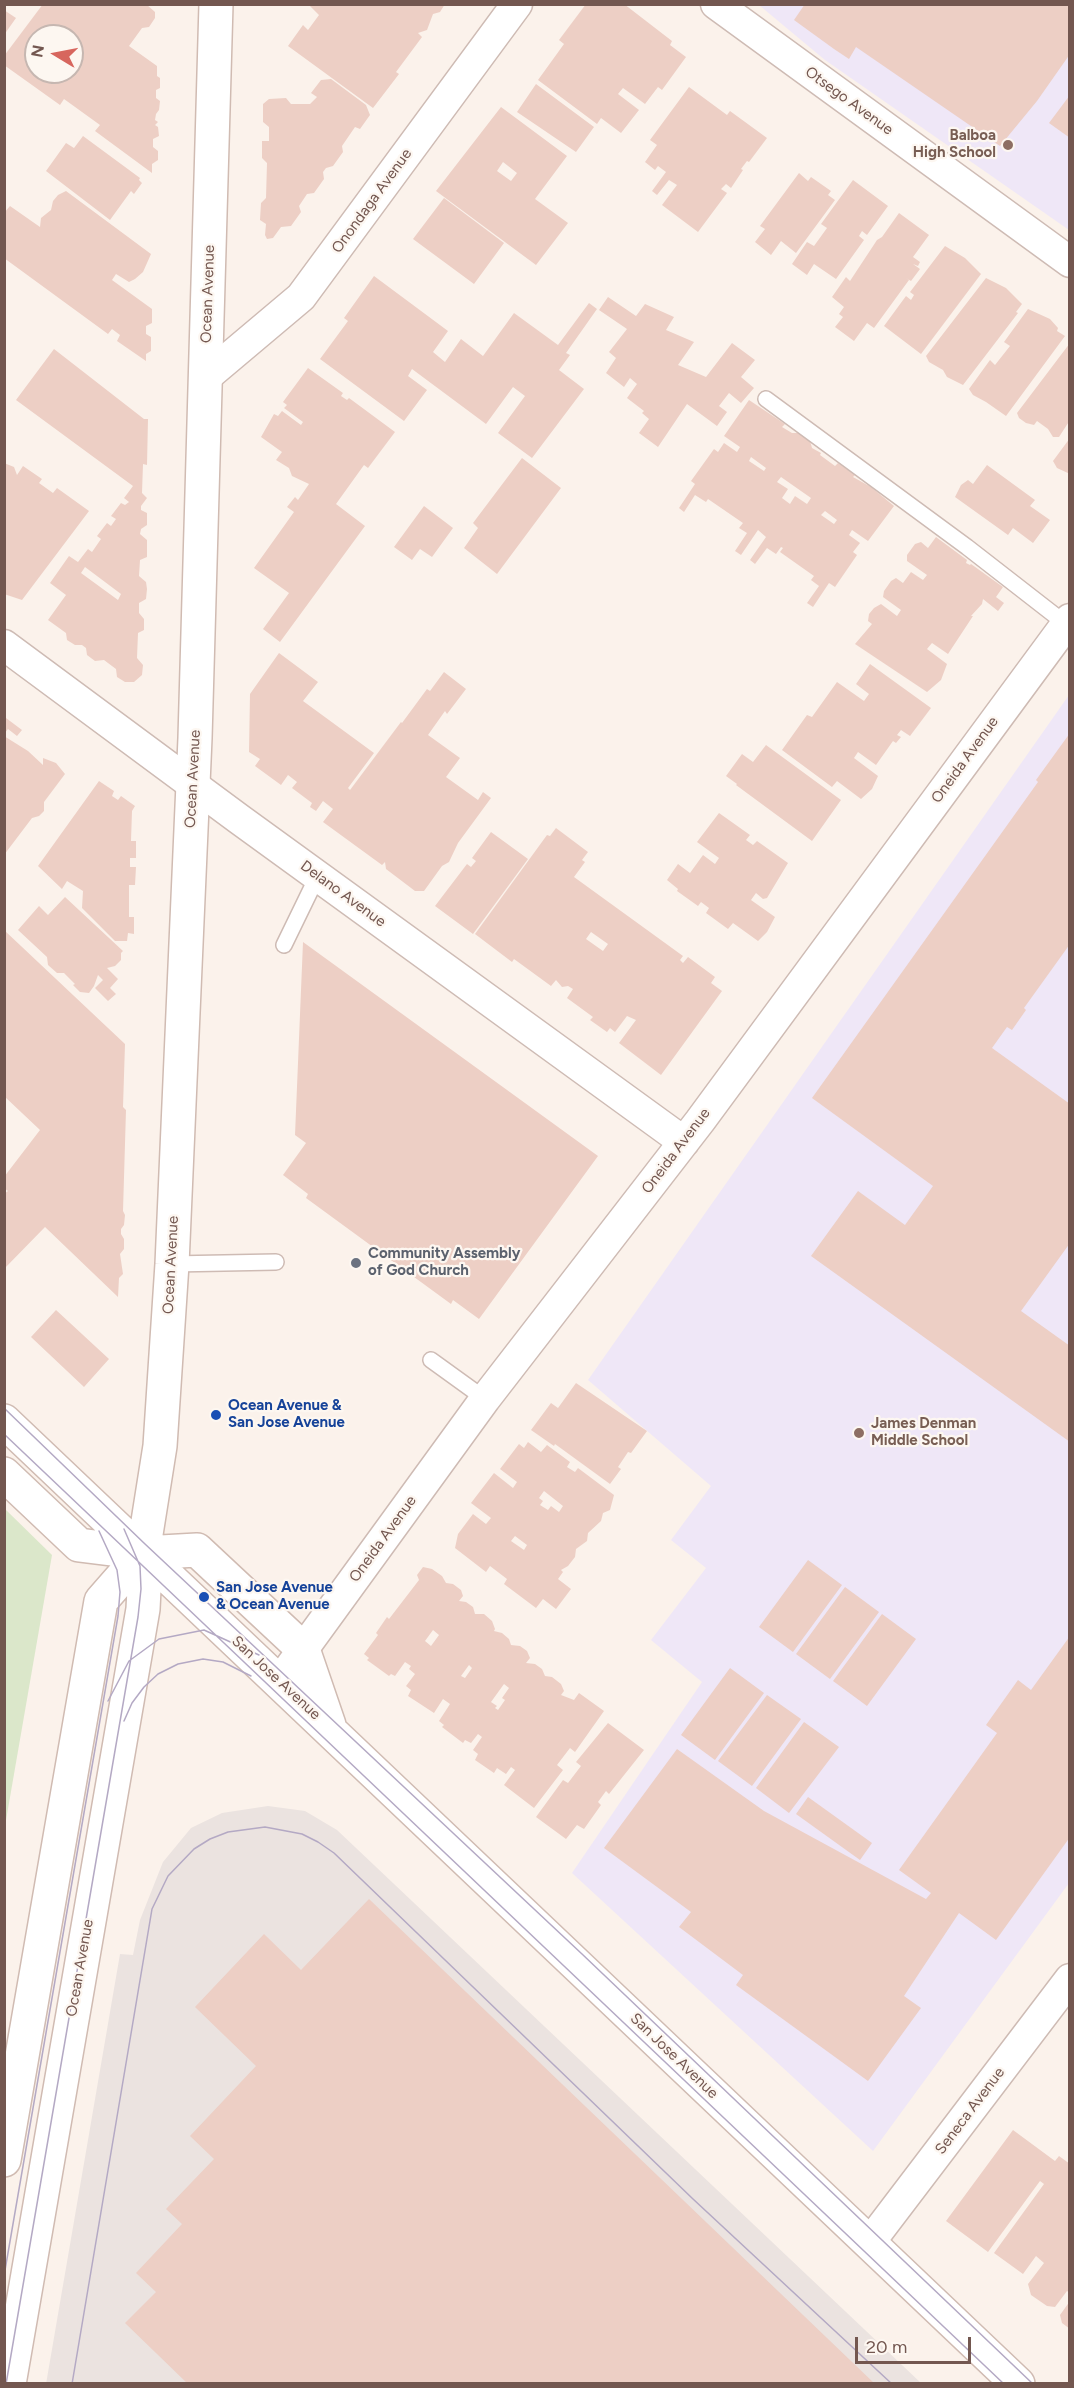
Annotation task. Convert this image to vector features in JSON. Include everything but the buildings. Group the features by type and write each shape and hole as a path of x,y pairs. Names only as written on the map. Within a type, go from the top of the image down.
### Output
{"main road":[{"name":"Ocean Avenue","path":"9,2384 143,1609 145,1569 143,1552 160,1446 172,1264 195,726 216,4"},
{"name":"San Jose Avenue","path":"4,1421 331,1729 1018,2384"},
{"name":"San Jose Avenue","path":"4,1474 79,1545 143,1552 197,1550 303,1649 331,1729"},
{"path":"4,2160 101,1601 143,1552"}],"street":[{"name":"Onondaga Avenue","path":"206,377 301,297 517,4"},
{"name":"Otsego Avenue","path":"716,4 1070,262"},
{"name":"Oneida Avenue","path":"280,1681 485,1399 684,1142 1068,621"},
{"name":"Delano Avenue","path":"4,645 684,1142"},
{"name":"Seneca Avenue","path":"870,2242 1070,1979"}],"lane":[{"path":"766,399 1068,621"},
{"path":"284,945 318,875"},
{"path":"172,1264 276,1262"},
{"path":"431,1360 485,1399"}],"shaded area":[{"name":"Balboa High School","path":"759,5 1069,5 1069,230 825,60"},
{"name":"James Denman Middle School","path":"1069,695 1069,1883 873,2151 572,1873 702,1682 651,1640 706,1568 671,1540 711,1486 588,1380"},
{"path":"268,1806 305,1811 337,1830 921,2383 46,2384 120,1954 133,1955 140,1920 163,1862 191,1828 222,1813"}],"green space":[{"path":"5,1509 52,1555 5,1826"}],"tram line":[{"path":"4,1408 1033,2384"},
{"path":"4,1434 1004,2384"},
{"path":"6,2384 138,1617 141,1589 140,1566 124,1529"},
{"path":"4,2276 118,1616 120,1592 117,1570 99,1531"},
{"path":"108,1701 129,1661 159,1639 204,1630 259,1655"},
{"path":"124,1721 132,1703 144,1687 158,1674 178,1664 203,1659 223,1662 251,1676"},
{"path":"72,2384 152,1909 168,1876 194,1849 228,1832 265,1827 302,1834 334,1853 693,2199 892,2384"}],"place":[{"name":"Balboa High School","path":"1008,145"},
{"name":"Community Assembly of God Church","path":"356,1263"},
{"name":"Ocean Avenue & San Jose Avenue","path":"216,1415"},
{"name":"James Denman Middle School","path":"859,1433"},
{"name":"San Jose Avenue & Ocean Avenue","path":"204,1597"}]}
